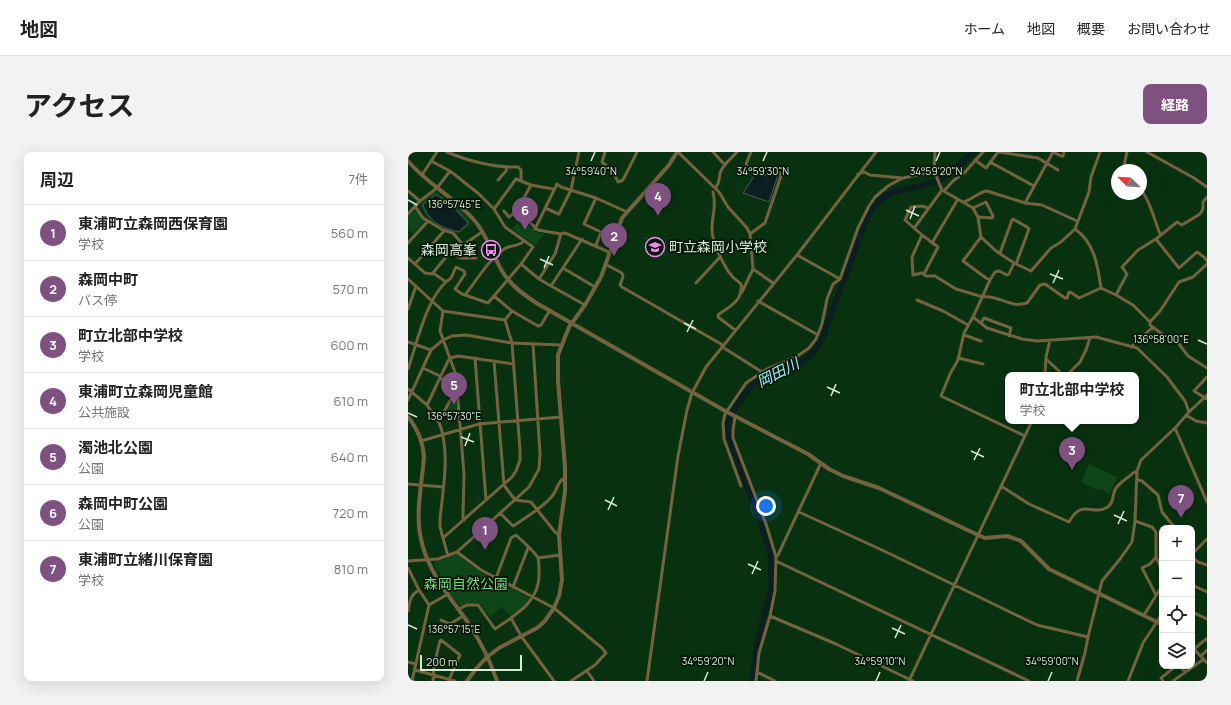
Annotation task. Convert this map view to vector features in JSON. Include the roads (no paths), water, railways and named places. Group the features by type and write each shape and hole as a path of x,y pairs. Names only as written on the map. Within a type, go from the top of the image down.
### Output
{"street":[{"path":"422,175 437,152"},
{"path":"447,152 472,160 518,168 520,170 521,181"},
{"path":"545,208 559,214 571,190 579,152"},
{"path":"605,152 602,162 613,171 618,182 623,180 637,152"},
{"path":"467,681 487,657 499,648 541,625 554,608 559,596 562,580 559,535 565,491 557,364 561,345 571,323 585,305 595,287 622,218 669,165 678,152 714,190 747,228 750,234 754,269 737,300 718,316 719,319 735,330"},
{"path":"713,152 724,164"},
{"path":"714,190 718,186 720,171 724,164 729,162 737,152"},
{"path":"750,234 765,223 782,176 781,173 763,173 750,170 746,164 751,152"},
{"path":"647,681 678,456 684,419 692,393 706,366 797,255 876,152"},
{"path":"935,152 934,172 942,189 973,208 978,217 981,237 1015,264 1031,271 1051,248 1061,242 1075,229 1089,192 1091,177 1100,152"},
{"path":"915,228 942,189 965,172 983,152"},
{"path":"975,160 986,168 998,152 1038,158 1058,170"},
{"path":"1025,203 1053,152 1061,156 1064,152"},
{"path":"1124,164 1127,152"},
{"path":"1146,152 1194,178 1207,188"},
{"path":"408,161 437,188 465,210 475,221 508,279 526,296 692,393 735,417 808,454 829,469 843,476 879,488 985,538 1006,536 1021,541 1049,569 1157,622"},
{"path":"408,369 431,301 439,289 451,278 456,267 464,271 465,274 455,289 462,294 488,303 521,264 533,247 505,227 494,209 479,194 450,171 431,161"},
{"path":"990,162 1034,186"},
{"path":"498,180 506,171 507,167"},
{"path":"408,214 420,201 437,188 450,171"},
{"path":"858,174 864,172 870,175 904,178"},
{"path":"741,486 724,439 723,423 727,412 746,383 762,372 801,354 813,343 822,324 828,295 833,284 840,279 858,228 869,206 876,197 888,186 904,178 934,172"},
{"path":"494,209 516,179 531,185 553,189"},
{"path":"535,229 553,189 557,184 596,198 627,212"},
{"path":"504,212 509,217 516,212 531,185"},
{"path":"714,190 716,206 712,231 715,244 720,257 732,276 741,284 742,293"},
{"path":"408,191 420,201"},
{"path":"964,202 987,191 1025,203 1042,205 1077,221"},
{"path":"1116,295 1127,274 1122,267 1138,250 1156,239 1160,234 1176,222 1182,225 1200,214 1204,209 1203,202 1207,197"},
{"path":"596,198 584,224 601,232 596,245"},
{"path":"932,243 958,199"},
{"path":"1147,200 1160,234"},
{"path":"973,208 986,202 993,216 992,218 978,217"},
{"path":"415,206 423,218 444,231 453,233 463,245"},
{"path":"924,274 938,247 905,220 911,208 921,206 930,208"},
{"path":"516,212 525,218 535,229 544,232 561,234 565,232 609,252"},
{"path":"1000,253 1013,219 1029,229 1015,264 1009,274 1007,275 999,271 995,272 990,280 974,317 964,334 958,358 941,396 1025,436"},
{"path":"408,244 428,221"},
{"path":"1075,229 1085,239 1096,256 1101,288"},
{"path":"415,264 444,231"},
{"path":"433,273 446,257 482,232"},
{"path":"539,279 555,254 561,234"},
{"path":"922,235 912,257 913,275 924,274 926,276 935,276 956,289 1014,304 1027,303 1040,285 1043,284 1065,298 1067,298 1069,292 1079,298 1101,288 1133,305 1150,322 1150,325 1166,337 1176,340 1188,356 1207,368"},
{"path":"981,237 963,261 990,280"},
{"path":"551,286 582,239"},
{"path":"1150,322 1160,311 1179,282 1193,277 1207,262 1204,257 1197,252 1179,268 1156,239"},
{"path":"465,295 494,256 505,248 519,245 524,241"},
{"path":"453,252 460,258 476,258"},
{"path":"797,255 840,279"},
{"path":"696,283 720,257"},
{"path":"408,258 425,273 433,273 446,282"},
{"path":"521,264 539,279 585,305"},
{"path":"605,264 622,273 623,277 620,285 622,287 721,344 762,372"},
{"path":"563,268 595,287"},
{"path":"754,269 773,283"},
{"path":"408,279 443,311 505,320"},
{"path":"408,309 416,286"},
{"path":"494,296 512,311 538,326 541,325 550,310"},
{"path":"917,300 943,311 968,325"},
{"path":"758,301 818,335"},
{"path":"443,311 440,326 443,340 456,375 458,391 464,474 464,520"},
{"path":"505,320 512,311"},
{"path":"974,317 987,328 1009,336 1029,340 1100,338 1138,348 1167,377 1185,401 1188,414 1196,421 1207,423"},
{"path":"981,323 984,318 1011,328 1009,336"},
{"path":"443,538 504,485 516,471 520,460 512,343 505,320"},
{"path":"1131,347 1153,327"},
{"path":"964,334 981,341"},
{"path":"408,400 431,350 443,340 452,336 466,335 512,343 561,345"},
{"path":"1070,372 1080,362 1090,338"},
{"path":"1045,372 1050,340"},
{"path":"408,342 431,350"},
{"path":"408,561 427,560 448,556 457,552 530,487 539,469 540,454 533,344"},
{"path":"450,358 463,356 513,364"},
{"path":"427,405 450,358"},
{"path":"475,358 486,500"},
{"path":"958,358 983,364"},
{"path":"1046,359 1059,371"},
{"path":"494,361 504,485 515,500 531,502 559,535"},
{"path":"423,368 457,385"},
{"path":"1077,681 1102,581 1132,542 1138,480 1137,471 1141,460 1206,397 1194,391 1207,377"},
{"path":"408,389 427,405 438,420 443,435 445,452 440,527 448,556"},
{"path":"438,420 444,414 453,395 458,391"},
{"path":"408,417 417,430 424,457 419,518 420,532 427,560 434,573 474,632 497,681"},
{"path":"421,441 479,424 561,417"},
{"path":"735,417 733,438 766,524 776,559 775,591 770,616 759,653 756,681"},
{"path":"770,616 836,644 910,680 1031,424"},
{"path":"1175,428 1207,502"},
{"path":"776,559 821,463"},
{"path":"1001,486 1029,504 1069,522 1073,514 1081,509 1103,510 1108,508 1111,505 1115,489 1137,471"},
{"path":"500,513 513,526 537,510 552,496 561,481 565,478"},
{"path":"1138,480 1142,481 1158,495 1162,512 1173,525"},
{"path":"408,484 443,487"},
{"path":"799,512 882,550 1037,625 1088,638"},
{"path":"1135,521 1152,527 1156,532 1156,558 1159,564"},
{"path":"459,609 467,605 478,605 495,629 523,610 533,598 539,579 538,558 516,535 511,538 496,578"},
{"path":"1195,551 1207,539"},
{"path":"513,587 528,548"},
{"path":"457,552 482,570 554,608 602,648 606,653 595,666 571,681"},
{"path":"538,558 560,555"},
{"path":"1156,558 1150,564 1142,568 1156,594"},
{"path":"776,559 1029,681"},
{"path":"1195,560 1207,565"},
{"path":"408,568 429,606"},
{"path":"408,579 413,579"},
{"path":"1195,586 1207,592"},
{"path":"408,611 412,596 419,590"},
{"path":"1144,615 1159,590"},
{"path":"412,681 429,606 448,593"},
{"path":"1195,613 1207,619"},
{"path":"441,620 450,624 463,616"},
{"path":"511,618 521,636 554,681"},
{"path":"1128,681 1143,643 1159,619"},
{"path":"1195,647 1206,639 1207,640"},
{"path":"433,681 440,641 443,640 460,655 449,680"},
{"path":"1195,650 1207,663"},
{"path":"1201,656 1207,650"},
{"path":"1173,681 1204,659"},
{"path":"408,662 416,664"},
{"path":"1163,681 1161,678 1172,669"},
{"path":"414,670 455,681"},
{"path":"587,671 594,681"},
{"path":"758,672 775,681"}],"waterway":[{"name":"岡田川","path":"753,681 757,644 771,590 771,557 758,515 731,444 728,423 737,404 754,383 797,365 808,358 816,349 821,341 867,218 879,201 892,192 926,185 944,178 974,152"}],"place":[{"name":"東浦町立森岡児童館","path":"658,216"},
{"name":"森岡中町公園","path":"525,230"},
{"name":"町立森岡小学校","path":"655,247"},
{"name":"森岡高峯","path":"491,250"},
{"name":"森岡中町","path":"614,256"},
{"name":"濁池北公園","path":"454,405"},
{"name":"町立北部中学校","path":"1072,470"},
{"name":"東浦町立緒川保育園","path":"1181,518"},
{"name":"東浦町立森岡西保育園","path":"485,550"}],"park label":[{"name":"森岡自然公園","path":"466,584"}]}
